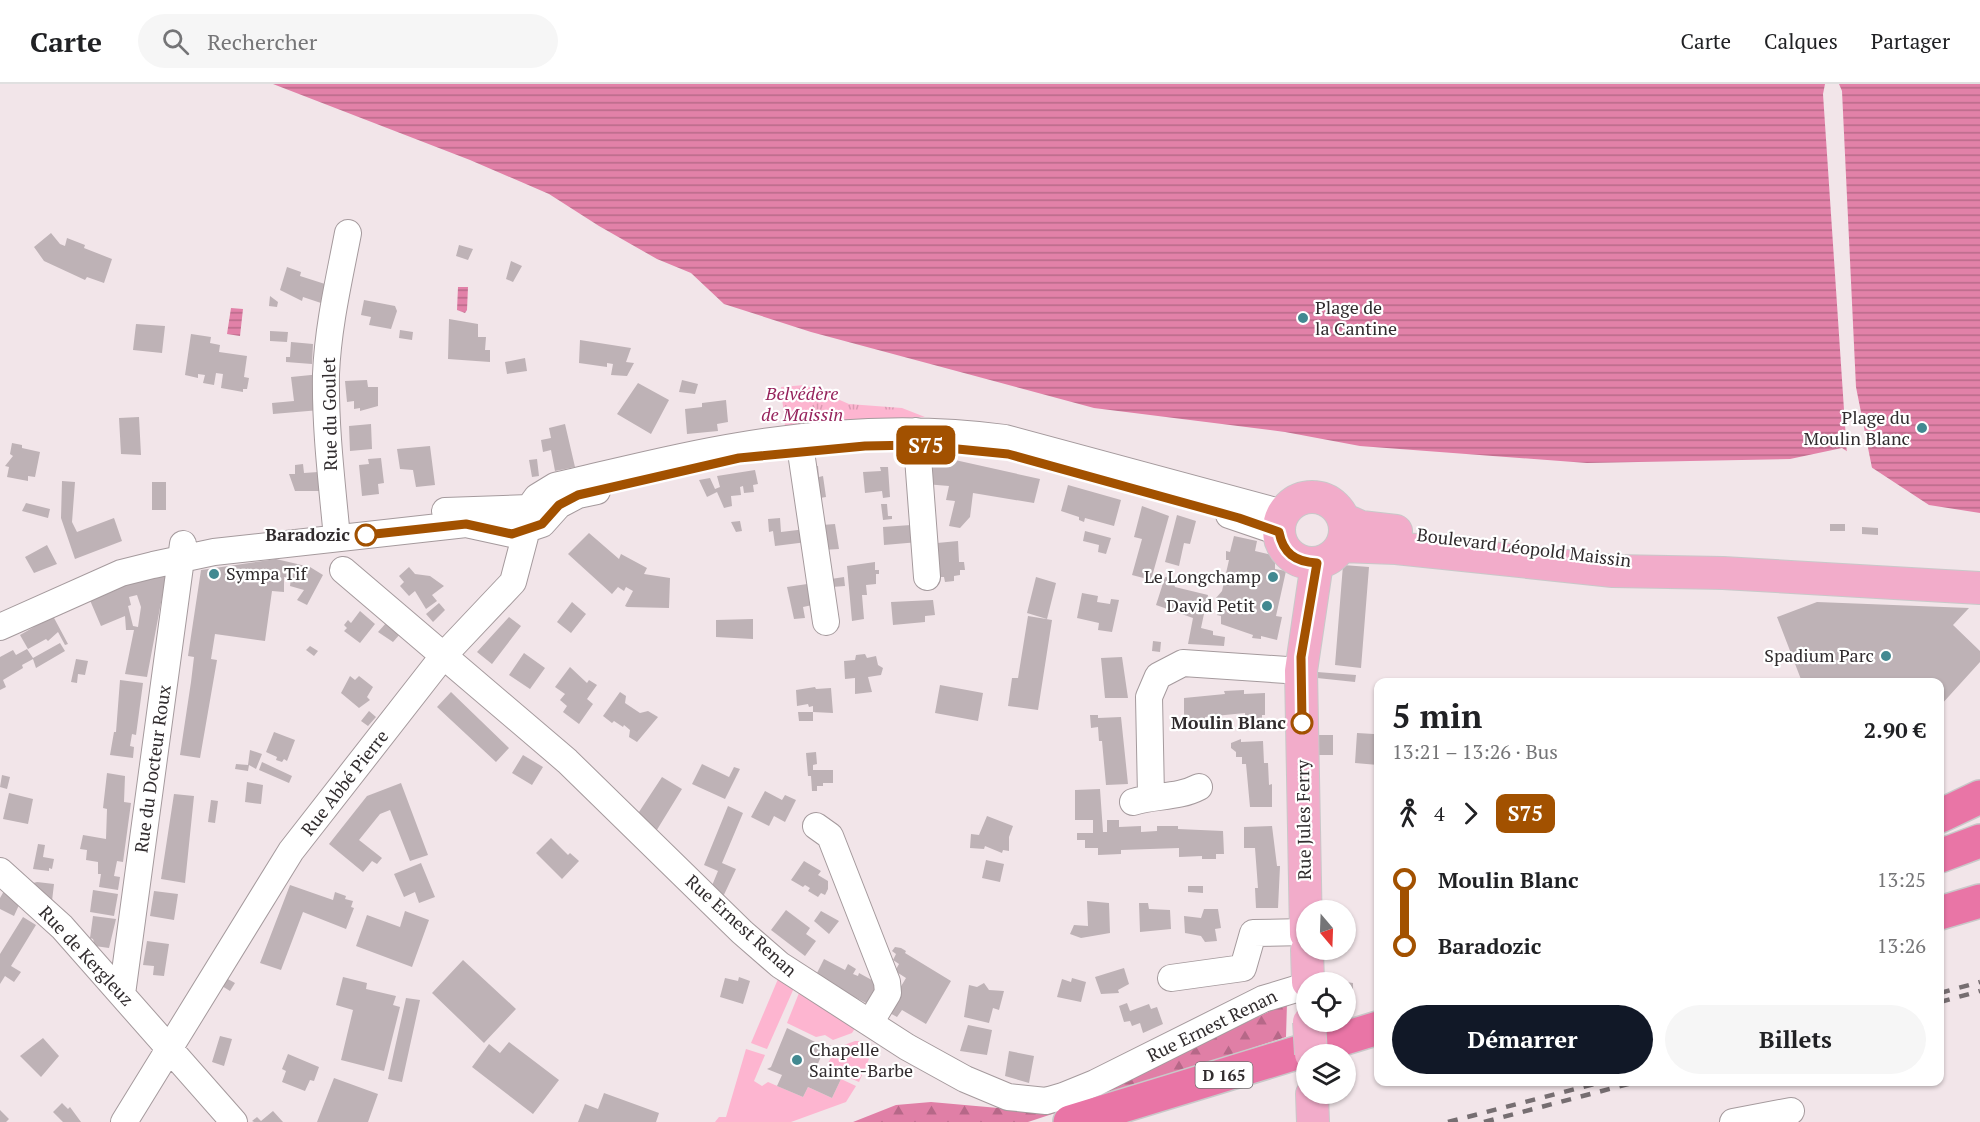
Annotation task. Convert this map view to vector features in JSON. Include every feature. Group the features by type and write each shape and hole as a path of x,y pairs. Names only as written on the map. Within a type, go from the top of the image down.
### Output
{"highway":[{"path":"1944,814 1980,797"},
{"path":"1944,855 1980,842"},
{"path":"1944,877 1980,864"},
{"path":"1944,913 1980,902"},
{"name":"D 165","path":"1070,1122 1374,1029"},
{"path":"1356,1058 1374,1052"},
{"name":"D 165","path":"1143,1122 1296,1076"}],"main road":[{"path":"1319,497 1332,503 1334,542 1299,561 1291,556 1284,549 1281,522 1288,506 1302,498 1319,497"},
{"name":"Boulevard Léopold Maissin","path":"1334,542 1612,571 1706,573 1980,588"},
{"name":"Rue Jules Ferry","path":"1305,900 1301,671 1334,542"}],"street":[{"name":"Rue du Goulet","path":"336,531 330,472 326,374 332,315 348,233"},
{"path":"528,519 542,524 559,505 578,495 739,458 961,432 1005,438 1281,522"},
{"path":"0,612 96,569 148,550 214,552 336,531 466,524 512,534 528,519 537,497 555,486 737,446 798,438 917,438"},
{"path":"917,438 927,577"},
{"path":"801,452 826,622"},
{"name":"Rue Abbé Pierre","path":"124,1122 168,1047 291,851 444,655 513,582 528,519"},
{"path":"0,627 121,573 183,551"},
{"name":"Rue du Docteur Roux","path":"122,994 183,551"},
{"name":"Rue Ernest Renan","path":"343,570 602,792 697,889 780,965 907,1047 976,1083 1008,1097 1046,1101 1095,1083 1263,999 1296,988"},
{"path":"1200,787 1183,795 1142,799 1149,698 1158,676 1183,663 1301,671"},
{"path":"816,826 830,836 887,982 888,993 870,1023"},
{"name":"Rue de Kergleuz","path":"0,871 24,889 62,927 234,1122"},
{"path":"1171,978 1243,968 1253,933 1296,933"},
{"path":"1733,1122 1791,1111"}],"green space":[{"name":"Belvédère de Maissin","path":"805,385 849,404 902,408 925,417 785,426 781,387"},
{"path":"778,979 794,988 767,1049 751,1043"},
{"path":"799,993 857,1025 852,1033 833,1040 825,1035 816,1037 787,1023"},
{"path":"1287,1003 1286,1037 1028,1122 853,1122 896,1105 931,1102 1033,1111 1094,1095"},
{"path":"855,1041 863,1041 869,1059 859,1082 829,1069 827,1065 836,1048"},
{"path":"746,1049 765,1055 754,1081 762,1086 768,1082 803,1097 808,1087 832,1098 841,1079 856,1086 846,1102 791,1122 715,1122 719,1117 726,1117"}],"shaded area":[{"path":"273,84 1980,84 1980,513 1929,505 1842,448 1790,459 1587,463 1360,446 1285,432 1094,408 811,332 724,304 691,273 657,259 549,194 470,160"},
{"path":"458,287 468,287 465,313 457,310"},
{"path":"231,308 243,309 240,336 227,334"}],"pier":[{"path":"1825,84 1839,84 1842,91 1856,387 1873,473 1847,455 1823,94"}],"building":[{"path":"51,233 60,244 65,246 67,238 85,245 84,248 112,259 104,283 87,277 85,280 44,261 34,247"},
{"path":"459,245 473,249 468,260 456,256"},
{"path":"511,261 522,266 513,282 506,279"},
{"path":"287,267 301,272 300,276 325,284 321,303 303,297 302,301 280,290"},
{"path":"270,296 278,302 277,307 269,306"},
{"path":"364,300 395,306 397,311 391,329 369,325 371,317 361,315"},
{"path":"449,319 478,324 478,337 486,337 485,350 490,350 490,362 448,359"},
{"path":"136,324 165,326 162,353 133,350"},
{"path":"400,330 413,332 412,340 399,338"},
{"path":"270,331 288,332 287,342 270,341"},
{"path":"191,334 211,337 210,343 220,345 219,352 247,356 244,377 249,378 247,389 243,389 243,392 221,388 223,374 216,373 214,385 203,383 205,375 198,374 198,378 185,375"},
{"path":"580,340 631,348 626,362 634,363 627,376 611,375 613,364 607,363 607,367 579,363"},
{"path":"291,342 313,344 312,364 286,362 286,357 290,357"},
{"path":"525,358 527,371 507,374 505,362"},
{"path":"321,374 320,410 273,414 272,403 294,401 291,377"},
{"path":"367,380 368,387 378,387 378,406 360,411 360,408 354,409 354,401 347,402 345,381"},
{"path":"682,380 698,384 695,394 679,392"},
{"path":"638,383 669,400 651,434 617,414"},
{"path":"726,400 728,422 717,424 718,431 687,434 685,409 702,407 702,403"},
{"path":"139,417 141,455 121,454 119,418"},
{"path":"371,424 372,449 350,451 349,426"},
{"path":"565,424 575,467 555,471 551,450 543,452 541,440 551,438 549,428"},
{"path":"12,443 40,452 35,477 28,476 28,481 7,477 9,467 5,466 13,456 10,454"},
{"path":"430,446 435,485 416,487 413,470 400,469 397,449"},
{"path":"381,458 384,483 378,484 379,494 362,496 359,465 369,464 368,459"},
{"path":"926,458 955,460 1040,479 1034,503 973,493 970,517 960,528 949,526 955,501 946,500 949,486 925,484"},
{"path":"537,459 539,476 532,477 529,460"},
{"path":"303,464 304,473 318,472 320,491 295,491 289,474 295,474 295,465"},
{"path":"809,466 818,466 819,477 823,476 826,497 814,499"},
{"path":"880,467 888,467 890,497 883,498 882,491 865,493 863,472 881,471"},
{"path":"755,470 758,484 753,485 754,492 744,493 743,486 740,487 741,495 731,496 732,506 724,508 717,492 707,497 699,480 710,478 715,489 720,487 717,476"},
{"path":"62,481 75,482 72,522 77,532 114,518 122,541 75,559 61,518"},
{"path":"152,482 166,482 166,510 152,510"},
{"path":"1068,485 1121,500 1114,526 1085,518 1084,522 1079,520 1079,517 1061,511"},
{"path":"26,503 50,509 48,518 22,511"},
{"path":"881,504 887,504 888,516 892,516 892,519 883,520"},
{"path":"1142,506 1169,516 1151,580 1132,575 1142,539 1134,537"},
{"path":"1177,515 1196,521 1190,544 1184,543 1179,566 1165,562"},
{"path":"780,518 781,532 806,529 807,542 775,546 773,531 769,532 768,519"},
{"path":"740,521 742,531 736,532 731,522"},
{"path":"835,524 839,549 822,550 822,525"},
{"path":"1830,524 1845,524 1845,531 1830,531"},
{"path":"911,525 919,542 884,545 883,527"},
{"path":"1862,527 1878,528 1878,535 1862,534"},
{"path":"1085,531 1111,538 1106,554 1098,552 1099,545 1083,541"},
{"path":"589,533 619,559 621,554 647,568 644,574 670,578 669,608 625,606 633,591 626,587 624,591 618,587 612,594 568,554"},
{"path":"1234,536 1257,541 1255,551 1272,555 1275,559 1275,569 1286,571 1276,616 1282,617 1277,640 1261,636 1261,639 1252,638 1253,635 1221,624 1221,616 1217,615 1220,598 1216,598 1222,591 1229,560 1226,560 1226,551 1230,552"},
{"path":"958,541 959,562 964,562 965,570 960,570 960,575 954,576 954,581 945,582 944,577 940,577 937,543"},
{"path":"47,545 57,564 34,573 25,557"},
{"path":"276,559 310,567 323,575 307,605 297,600 304,590 290,586 291,578 284,577 284,592 272,591 265,641 215,634 211,659 217,660 200,758 180,755 194,657 188,656 201,570"},
{"path":"875,562 875,570 879,570 879,574 876,574 876,584 866,585 867,595 862,595 864,619 852,621 847,566"},
{"path":"1343,565 1369,567 1361,668 1335,665"},
{"path":"409,567 415,574 430,576 444,586 432,595 437,601 426,609 415,591 409,596 400,586 404,582 399,576"},
{"path":"162,573 166,576 147,677 125,674 134,630 126,630 125,616 101,626 89,598 114,587","holes":["137,595 141,607 138,627 133,626 128,606 131,605 129,597"]},
{"path":"844,577 845,586 832,587 831,579"},
{"path":"1036,577 1056,583 1047,619 1027,613"},
{"path":"1165,577 1172,578 1175,587 1208,595 1201,628 1213,631 1213,635 1225,637 1224,646 1188,644 1193,618 1156,605"},
{"path":"814,583 817,604 803,607 805,618 794,619 787,587"},
{"path":"1082,593 1098,596 1097,602 1110,604 1111,599 1119,600 1112,632 1098,630 1099,623 1077,618"},
{"path":"933,600 935,615 925,616 925,622 893,625 891,602"},
{"path":"572,602 586,614 571,633 557,622"},
{"name":"Spadium Parc","path":"1817,602 1969,608 1953,625 1980,651 1980,662 1944,702 1944,678 1800,678 1777,617"},
{"path":"439,603 445,610 433,622 426,614"},
{"path":"360,611 375,624 360,643 344,631 347,628 344,625 348,620 351,623"},
{"path":"53,616 68,644 65,645 58,632 48,641 46,639 28,649 20,635"},
{"path":"1028,616 1052,620 1038,710 1008,706 1012,678 1018,678"},
{"path":"509,617 521,626 492,664 477,652"},
{"path":"753,619 753,639 716,637 716,620"},
{"path":"387,622 401,633 393,642 378,632"},
{"path":"1153,641 1161,642 1160,652 1152,651"},
{"path":"60,643 65,651 36,668 33,659 22,665 23,668 3,680 6,687 0,690 0,657 13,650 16,655 27,649 33,658"},
{"path":"310,646 318,651 314,656 306,650"},
{"path":"524,653 545,668 530,689 509,675"},
{"path":"865,654 867,658 876,656 878,665 883,668 881,675 868,677 872,692 855,694 855,678 845,679 844,661 855,660 856,655"},
{"path":"1122,657 1128,698 1105,698 1101,658"},
{"path":"76,659 88,661 85,675 78,674 77,683 71,682"},
{"path":"570,667 587,683 589,680 597,685 587,699 593,704 579,724 563,712 567,706 560,700 565,694 555,687"},
{"path":"1317,672 1356,675 1355,682 1317,678"},
{"path":"350,676 355,680 359,676 373,687 367,697 370,700 359,708 341,693"},
{"path":"120,680 143,683 136,735 132,734 130,746 134,747 133,758 110,755 114,732 116,732"},
{"path":"940,685 983,693 978,721 935,713"},
{"path":"815,687 816,689 831,688 833,713 813,712 813,706 809,707 808,704 797,706 796,690"},
{"path":"1244,690 1244,694 1265,693 1265,715 1262,715 1262,722 1245,723 1245,713 1205,717 1205,727 1195,727 1195,720 1184,720 1184,698"},
{"path":"451,692 509,748 496,762 437,707"},
{"path":"620,692 626,696 625,703 640,713 648,711 658,717 637,742 629,737 630,730 624,725 623,727 614,721 612,723 603,716"},
{"path":"369,711 376,717 368,726 361,721"},
{"path":"798,712 813,712 813,721 799,721"},
{"path":"1090,715 1098,715 1098,718 1121,717 1128,784 1106,785 1102,741 1099,741 1098,727 1091,728"},
{"path":"274,732 295,740 287,761 276,760 277,757 266,752"},
{"path":"1357,733 1374,734 1374,765 1355,763"},
{"path":"1318,735 1333,735 1333,755 1319,755"},
{"path":"1241,739 1241,742 1263,741 1264,763 1268,763 1269,785 1272,784 1272,807 1250,807 1246,764 1242,764 1242,757 1236,757 1236,752 1231,748 1231,743"},
{"path":"250,750 262,754 256,769 249,765 248,771 235,769 236,764 248,765"},
{"path":"816,752 817,764 813,765 813,770 833,770 833,783 823,783 823,786 817,786 817,791 812,791 806,753"},
{"path":"523,755 543,767 532,785 512,773"},
{"path":"262,762 292,776 289,783 259,770"},
{"path":"702,764 729,777 734,767 740,769 725,799 692,784"},
{"path":"107,773 125,776 124,802 131,803 123,862 117,861 114,876 120,877 118,890 99,887 101,874 98,874 98,862 86,860 87,850 80,849 83,835 106,839 107,809 103,808"},
{"path":"2,775 10,777 7,789 0,787"},
{"path":"662,777 682,789 655,833 637,815"},
{"path":"247,782 263,785 261,804 245,802"},
{"path":"401,783 428,855 410,861 390,810 380,814 359,840 382,858 377,864 372,861 363,872 329,844 367,796"},
{"path":"1100,789 1103,832 1107,832 1107,820 1119,820 1119,827 1141,826 1141,832 1157,831 1157,826 1223,831 1224,854 1216,854 1216,859 1202,859 1202,856 1179,857 1179,848 1121,850 1121,854 1098,855 1098,848 1085,848 1085,840 1077,840 1077,833 1093,833 1093,820 1075,820 1075,790"},
{"path":"765,791 782,800 785,795 796,800 785,822 774,816 769,826 751,817"},
{"path":"9,793 33,799 28,824 3,819"},
{"path":"174,794 194,796 185,883 161,879"},
{"path":"211,800 218,801 215,823 208,822"},
{"path":"728,806 743,813 722,863 736,869 722,899 711,888 718,871 704,865"},
{"path":"987,816 1013,826 1009,837 1009,851 1003,850 1002,853 985,846 984,849 970,848 971,834 979,835"},
{"path":"1272,826 1277,866 1280,866 1278,908 1256,908 1255,888 1258,888 1255,848 1244,848 1244,827"},
{"path":"551,838 568,855 570,853 579,861 562,879 536,853"},
{"path":"38,844 45,845 43,857 54,859 52,869 49,868 49,871 33,869"},
{"path":"986,860 1004,864 1000,882 982,878"},
{"path":"804,861 821,871 818,875 828,881 825,895 821,893 818,897 808,891 810,888 791,880"},
{"path":"421,863 435,897 419,903 415,892 404,897 394,874"},
{"path":"33,883 54,884 52,901"},
{"path":"290,885 333,900 335,892 353,901 351,907 354,908 346,929 303,912 281,970 260,963"},
{"path":"1188,886 1203,886 1203,893 1188,892"},
{"path":"93,890 118,894 114,916 90,912"},
{"path":"4,891 19,905 14,916 0,909 0,898"},
{"path":"154,891 178,894 174,920 150,916"},
{"path":"1087,901 1109,903 1110,933 1081,938 1070,934 1074,925 1088,926"},
{"path":"1139,903 1148,903 1149,909 1170,910 1171,929 1140,932"},
{"path":"1204,909 1218,909 1221,928 1215,929 1217,941 1205,942 1201,936 1185,933 1184,916 1201,918"},
{"path":"786,910 810,928 806,934 816,941 805,956 771,930"},
{"path":"405,911 429,920 412,967 356,946 367,915 400,927"},
{"path":"821,911 839,921 829,934 814,921"},
{"path":"93,916 116,919 109,948 95,946 93,939 90,938"},
{"path":"23,917 36,925 11,966 21,972 14,982 5,976 0,984 0,954"},
{"path":"147,941 169,944 164,976 153,975 154,966 143,965"},
{"path":"895,947 906,951 905,953 951,981 926,1024 902,1010 897,1017 888,1012 888,1008 906,978 895,971 899,964 893,960 896,954 892,951"},
{"path":"824,959 845,970 848,964 856,969 853,974 858,976 859,973 879,984 870,1005 815,977"},
{"path":"463,960 516,1009 484,1043 432,993"},
{"path":"1124,968 1129,984 1118,990 1119,993 1101,994 1095,977"},
{"path":"343,977 367,983 366,989 396,996 393,1005 400,1007 384,1071 341,1060 353,1010 336,1005"},
{"path":"739,977 750,981 743,1004 720,997 725,978 738,981"},
{"path":"226,978 235,983 230,991 222,986"},
{"path":"1072,978 1086,982 1081,1002 1057,997 1062,979 1071,982"},
{"path":"984,983 989,990 1004,991 999,1010 993,1008 989,1023 964,1017 969,985 977,987"},
{"path":"406,998 420,1000 402,1082 388,1079"},
{"path":"1127,1003 1130,1011 1149,1004 1151,1009 1157,1007 1163,1024 1143,1033 1140,1023 1132,1026 1130,1021 1124,1022 1119,1006"},
{"path":"968,1025 992,1030 987,1055 960,1051"},
{"name":"Chapelle Sainte-Barbe","path":"787,1028 821,1045 831,1045 823,1052 816,1068 841,1079 832,1098 808,1087 803,1097 777,1086 782,1075 767,1069 771,1067"},
{"path":"220,1036 232,1039 224,1066 212,1062"},
{"path":"43,1038 59,1056 41,1077 20,1056"},
{"path":"509,1042 559,1080 533,1114 472,1067 489,1044 500,1053"},
{"path":"1009,1051 1034,1056 1029,1083 1005,1076"},
{"path":"288,1054 319,1067 314,1081 310,1080 305,1091 282,1082 286,1071 282,1069"},
{"path":"334,1078 378,1094 368,1122 317,1122"},
{"path":"604,1093 659,1113 656,1122 578,1122 585,1104 598,1109"},
{"path":"62,1103 68,1109 70,1107 81,1122 63,1122 53,1112"},
{"path":"0,1110 9,1119 6,1122 0,1122"},
{"path":"273,1111 283,1122 252,1121 257,1117 261,1121"}],"railway":[{"path":"1944,992 1980,982"},
{"path":"1944,1001 1980,991"},
{"path":"1448,1122 1587,1086"},
{"path":"1484,1122 1621,1086"}],"bus line":[{"name":"S75","path":"366,535 466,524 512,534 542,524 559,505 578,495 739,458 865,446 917,445 957,447 1008,454 1265,527 1279,532 1284,549 1291,556 1299,561 1317,563 1301,657 1302,723"}],"place":[{"name":"Plage de la Cantine","path":"1303,318"},
{"name":"Plage du Moulin Blanc","path":"1922,428"},
{"name":"Baradozic","path":"366,535"},
{"name":"Sympa Tif","path":"214,574"},
{"name":"Le Longchamp","path":"1273,577"},
{"name":"David Petit","path":"1267,606"},
{"name":"Spadium Parc","path":"1886,656"},
{"name":"Moulin Blanc","path":"1302,723"},
{"name":"Chapelle Sainte-Barbe","path":"797,1060"}]}
